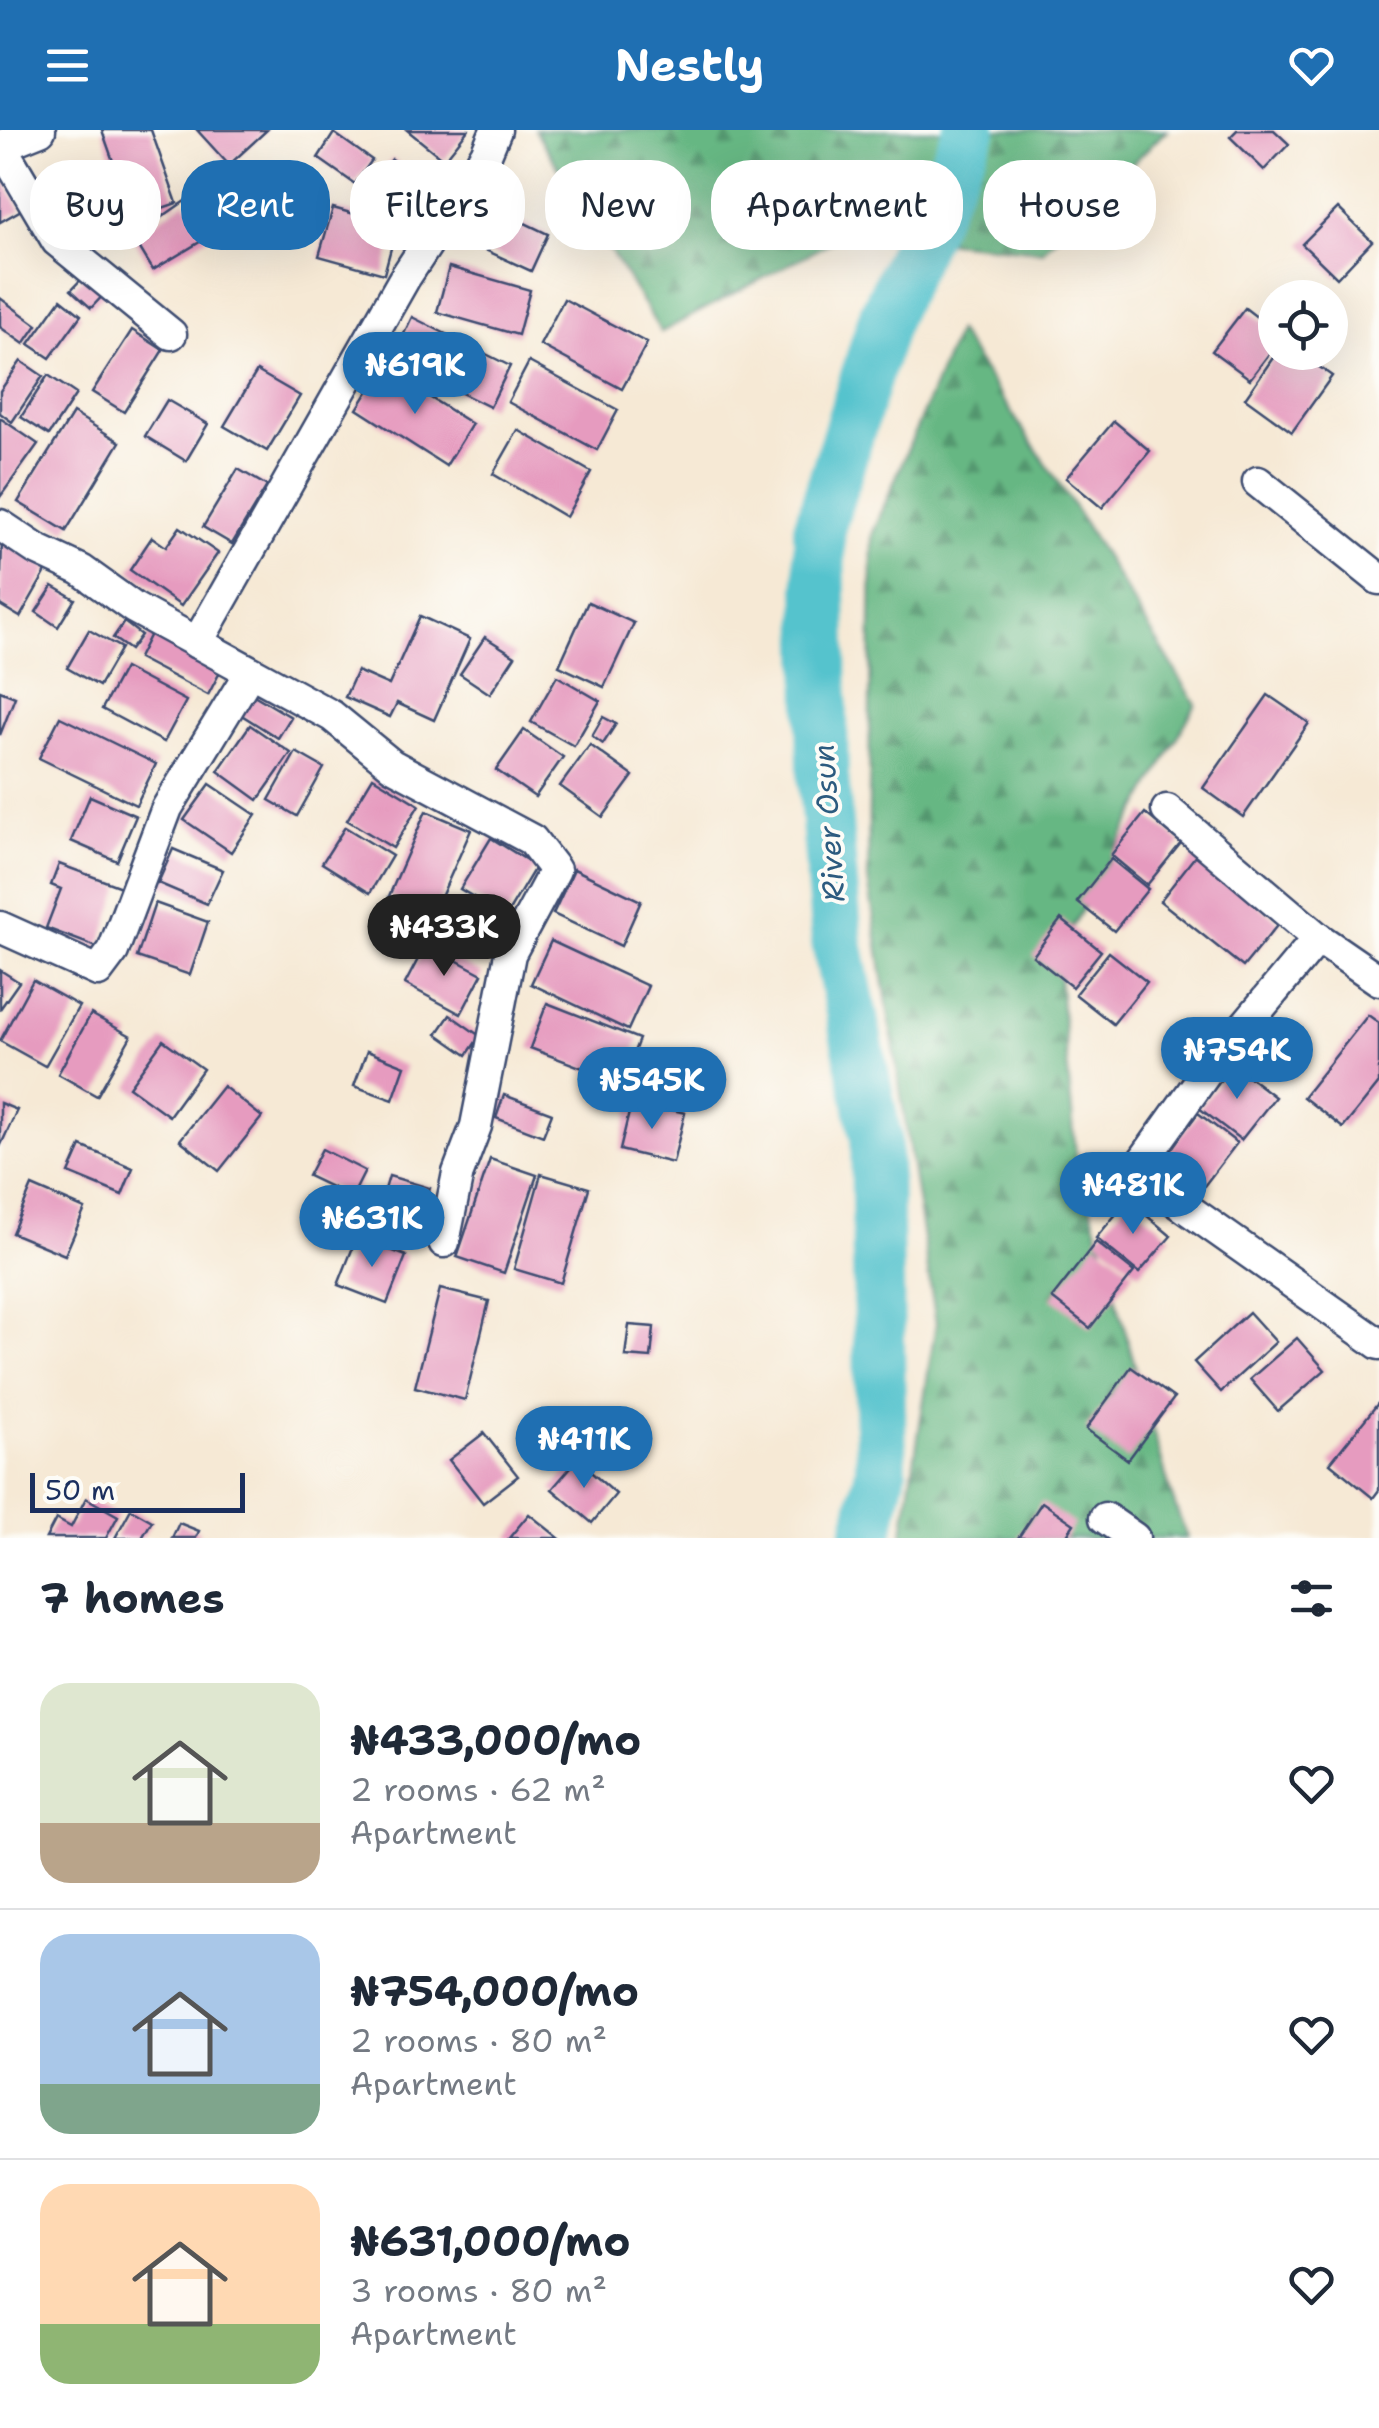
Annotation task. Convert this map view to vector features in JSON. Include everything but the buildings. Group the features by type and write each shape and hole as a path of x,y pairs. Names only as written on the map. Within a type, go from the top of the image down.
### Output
{"street":[{"path":"40,130 1,146 57,241 171,334"},
{"path":"197,643 404,279 486,154 496,130"},
{"path":"1258,482 1379,578"},
{"path":"0,525 197,643 332,716 392,765 532,840 556,870 510,954 476,1126 458,1173 444,1242"},
{"path":"0,927 98,972 113,951 166,808 250,672"},
{"path":"1168,810 1318,938 1379,980"},
{"path":"1318,938 1208,1070 1134,1172 1379,1344"},
{"path":"1105,1518 1134,1538"}],"green space":[{"path":"535,130 1167,130 1136,160 983,160 983,245 963,243 963,160 711,160 711,250 816,250 661,332 610,250 691,250 691,160 554,160"},
{"path":"957,331 1066,494 1196,704 1057,955 1076,1155 1171,1494 1187,1538 902,1538 936,1323 868,880 872,535"}],"waterway":[{"name":"River Osun","path":"866,1538 881,1471 876,1137 837,942 823,774 819,529 885,315 970,130"}]}
